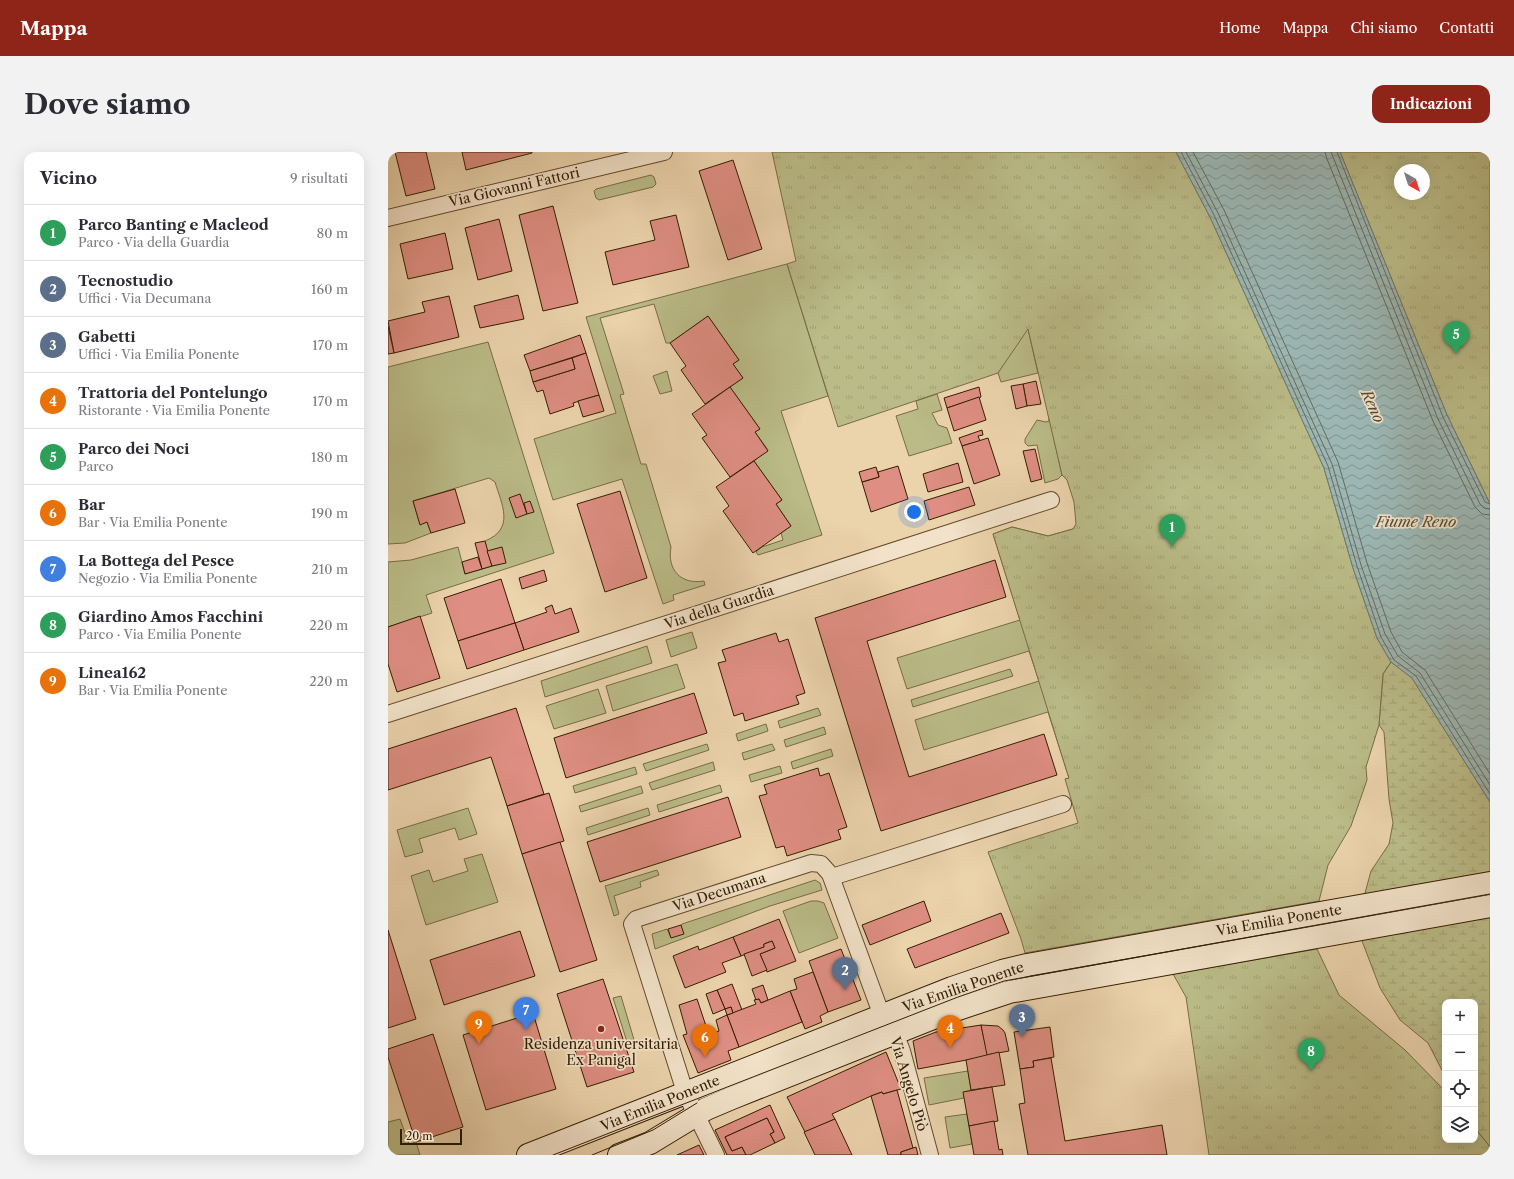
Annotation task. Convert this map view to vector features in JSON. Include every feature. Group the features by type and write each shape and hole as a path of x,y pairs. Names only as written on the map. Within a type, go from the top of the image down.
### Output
{"main road":[{"name":"Via Emilia Ponente","path":"528,1155 685,1092 970,982 1027,965 1490,883"},
{"name":"Via Emilia Ponente","path":"619,1155 650,1142 696,1115 732,1098 895,1033 991,997 1030,988 1490,906"}],"street":[{"name":"Via Giovanni Fattori","path":"388,218 664,152"},
{"name":"Via della Guardia","path":"388,714 1051,500"},
{"path":"832,877 1063,804"},
{"name":"Via Decumana","path":"685,1092 632,926 633,921 811,863 821,864 832,877 882,1016"},
{"name":"Via Angelo Piò","path":"882,1016 895,1033 902,1051 930,1155"},
{"path":"685,1092 716,1155"}],"green space":[{"path":"772,152 1176,152 1210,217 1324,468 1353,568 1377,638 1391,662 1383,674 1379,725 1366,767 1367,780 1351,826 1328,865 1319,901 1025,953 988,852 1078,823 1065,779 1069,778 993,534 1012,527 1048,536 1073,529 1076,524 1074,502 1067,480 1062,475 1028,329 998,373 838,427 787,264 796,261"},
{"path":"1340,152 1490,152 1490,504 1447,415"},
{"path":"651,175 654,177 656,184 653,187 599,200 596,198 594,191 596,189"},
{"path":"787,264 828,396 781,411 822,535 758,555 756,552 762,547 783,540 781,533 791,526 776,504 782,500 754,461 768,450 755,432 760,429 730,387 743,378 733,364 739,360 708,316 670,343 666,343 654,304 600,318 624,394 620,395 641,464 646,464 671,547 670,555 673,568 682,578 696,582 704,581 705,585 673,595 674,600 663,604 622,479 553,500 534,439 616,413 586,317"},
{"path":"1026,329 1028,329 1038,373 1001,382 998,373"},
{"path":"488,342 554,553 426,595 432,613 388,627 388,562 411,560 458,547 465,574 506,562 487,551 485,541 494,536 500,530 504,516 501,499 495,482 489,478 413,501 420,524 427,522 431,533 405,543 388,544 388,367"},
{"path":"667,371 672,391 660,394 653,376"},
{"path":"937,394 942,410 932,413 938,425 947,428 952,443 909,456 896,416 918,409 916,401"},
{"path":"1048,412 1062,475 1058,479 1045,483 1037,445 1028,446 1025,443 1025,439 1037,420 1046,422 1049,421"},
{"path":"1012,527 1048,536 1073,529 1102,775 1065,779 1069,778 1048,712 924,750 915,720 1039,681 1029,651 907,689 897,658 1020,620 993,534"},
{"path":"692,632 697,648 671,657 666,640"},
{"path":"647,646 652,663 545,697 541,681"},
{"path":"1391,662 1412,678 1490,802 1490,1147 1478,1132 1478,999 1442,999 1442,1070 1428,1043 1400,1020 1380,988 1362,941 1365,893 1371,871 1389,844 1393,823 1389,799 1384,732 1379,725 1383,674"},
{"path":"677,664 685,688 613,711 606,686"},
{"path":"1010,669 1013,676 913,707 911,700"},
{"path":"598,689 606,713 554,729 546,706"},
{"path":"818,708 821,715 780,728 778,721"},
{"path":"766,724 768,731 738,741 736,734"},
{"path":"824,727 826,734 786,747 784,740"},
{"path":"707,744 709,750 646,771 643,764"},
{"path":"772,744 775,750 744,760 742,753"},
{"path":"831,749 833,756 793,769 791,762"},
{"path":"713,762 715,770 652,790 649,783"},
{"path":"780,766 782,773 751,782 749,775"},
{"path":"635,767 637,774 575,793 573,786"},
{"path":"720,785 722,792 659,812 657,805"},
{"path":"641,786 643,793 581,812 579,806"},
{"path":"468,808 477,834 459,840 455,828 419,839 423,852 405,857 397,830"},
{"path":"648,808 650,815 588,835 586,828"},
{"path":"482,854 498,902 426,925 411,876 429,870 433,882 468,871 464,859"},
{"path":"657,870 659,875 640,882 641,887 614,896 619,914 614,916 605,886"},
{"path":"815,880 820,883 822,890 770,906 655,949 652,934 667,929 671,938 682,924"},
{"path":"811,901 824,903 838,938 799,953 783,911"},
{"path":"1317,949 1339,995 1405,1050 1442,1088 1442,1143 1478,1143 1478,1132 1490,1147 1490,1155 1209,1155 1186,997 1173,974"},
{"path":"621,996 635,1043 628,1045 613,998"},
{"path":"968,1071 971,1090 964,1092 964,1098 929,1105 924,1078"},
{"path":"967,1114 972,1144 950,1148 945,1117"},
{"path":"400,1119 409,1144 416,1142 420,1155 388,1155 388,1122"}],"water":[{"name":"Fiume Reno","path":"1176,152 1340,152 1447,415 1490,504 1490,802 1412,678 1391,662 1377,638 1353,568 1324,468 1210,217"}],"building":[{"path":"395,152 426,152 435,189 406,196"},
{"path":"462,152 532,152 532,153 466,170"},
{"path":"733,160 762,249 728,260 699,171"},
{"path":"553,206 578,303 543,311 519,215"},
{"path":"676,215 689,267 613,285 605,252 655,240 650,221"},
{"path":"499,219 512,271 478,280 465,228"},
{"path":"445,233 453,269 408,279 400,244"},
{"path":"518,295 524,319 480,328 474,306"},
{"path":"449,296 459,337 394,353 388,321 425,312 422,302"},
{"path":"708,316 739,360 733,364 743,378 705,404 681,370 686,366 670,343"},
{"path":"388,326 394,353 388,354"},
{"path":"580,335 586,353 530,371 524,355"},
{"path":"586,353 599,395 573,403 574,406 550,414 543,390 537,392 533,382 575,369 572,358"},
{"path":"572,358 575,369 533,382 530,371"},
{"path":"1036,381 1041,404 1027,406 1023,384"},
{"path":"1023,384 1027,406 1016,409 1011,386"},
{"path":"730,387 760,429 755,432 768,451 730,477 702,438 707,435 692,414"},
{"path":"979,387 981,397 947,408 944,398"},
{"path":"599,395 604,411 583,417 578,401"},
{"path":"979,397 986,420 954,431 947,408"},
{"path":"982,430 983,435 978,436 980,441 962,446 959,438"},
{"path":"988,438 1000,475 974,484 962,446"},
{"path":"1035,449 1042,479 1031,482 1023,451"},
{"path":"754,461 782,500 776,504 791,526 753,553 723,511 729,506 716,487"},
{"path":"958,463 963,482 928,492 923,474"},
{"path":"898,466 908,499 871,512 862,482 879,477 878,472"},
{"path":"876,467 879,477 862,482 859,472"},
{"path":"969,487 975,505 929,520 924,501"},
{"path":"455,489 465,523 431,533 427,522 420,525 413,501"},
{"path":"620,491 647,578 605,592 577,504"},
{"path":"520,494 527,514 516,518 509,498"},
{"path":"530,501 534,512 527,514 524,503"},
{"path":"485,541 492,566 482,569 475,543"},
{"path":"502,547 506,563 492,566 487,551"},
{"path":"478,557 482,569 465,574 462,562"},
{"path":"995,560 1006,597 867,641 909,777 1044,734 1057,775 881,831 815,618"},
{"path":"544,570 547,581 522,589 519,578"},
{"path":"501,579 515,623 458,641 444,598"},
{"path":"552,605 555,614 571,608 579,632 524,650 515,623 547,612 545,608"},
{"path":"420,616 440,678 397,692 388,664 388,627"},
{"path":"515,623 524,650 467,669 458,641"},
{"path":"776,633 779,642 788,639 805,693 796,696 799,704 745,721 743,713 734,716 718,663 726,661 722,650"},
{"path":"694,693 707,733 566,778 554,738"},
{"path":"516,708 544,794 507,806 491,757 388,790 388,749"},
{"path":"818,768 820,776 829,773 847,827 838,830 841,839 787,856 784,846 776,848 759,796 767,794 764,785"},
{"path":"549,793 564,841 522,854 507,806"},
{"path":"728,797 741,837 600,882 587,842"},
{"path":"560,842 597,960 560,972 522,854"},
{"path":"924,901 931,921 870,945 862,925"},
{"path":"1001,913 1009,933 915,968 907,949"},
{"path":"779,919 796,961 767,972 760,954 775,948 772,941 764,944 764,947 741,956 733,937"},
{"path":"681,925 684,934 671,938 668,929"},
{"path":"388,930 416,1019 388,1028"},
{"path":"520,931 535,976 444,1005 430,960"},
{"path":"733,937 741,956 722,963 726,972 685,988 673,956 698,946 699,950"},
{"path":"772,941 775,948 760,954 767,970 752,976 744,954 764,947 764,944"},
{"path":"841,949 861,1000 828,1012 809,961"},
{"path":"813,972 828,1012 820,1016 822,1022 805,1029 790,991 797,989 794,979"},
{"path":"603,979 634,1072 587,1087 557,994"},
{"path":"732,984 742,1010 733,1013 731,1007 725,1009 717,990"},
{"path":"763,985 768,1000 761,1003 759,999 756,1000 752,989"},
{"path":"717,990 725,1009 713,1014 706,994"},
{"path":"790,991 802,1022 739,1047 727,1015 756,1004 754,1000 759,999 761,1003"},
{"path":"697,999 709,1035 719,1031 716,1020 727,1015 739,1047 728,1051 731,1060 698,1073 683,1035 687,1034 679,1005"},
{"path":"731,1007 733,1013 727,1015 725,1009"},
{"path":"533,1013 556,1089 486,1110 463,1035"},
{"path":"981,1025 988,1056 918,1069 913,1041 936,1032"},
{"path":"981,1025 998,1026 1003,1030 1009,1051 987,1055"},
{"path":"1050,1027 1054,1057 1033,1061 1034,1067 1020,1069 1014,1032"},
{"path":"433,1034 463,1127 416,1142 388,1057 388,1049"},
{"path":"886,1052 901,1089 883,1094 882,1092 871,1096 832,1114 835,1119 805,1132 787,1097"},
{"path":"999,1052 1005,1085 971,1090 966,1060"},
{"path":"1051,1058 1065,1141 1162,1125 1167,1155 1028,1155 1019,1104 1025,1103 1020,1069 1034,1067 1033,1061"},
{"path":"992,1087 998,1121 969,1126 963,1092"},
{"path":"897,1090 913,1148 901,1152 901,1155 888,1155 871,1096 882,1092 883,1094"},
{"path":"770,1105 785,1138 775,1143 770,1134 774,1132 767,1118 725,1137 732,1151 742,1147 746,1155 727,1155 715,1130"},
{"path":"767,1118 774,1132 770,1134 775,1143 750,1155 746,1155 742,1147 732,1151 725,1137"},
{"path":"835,1119 852,1155 815,1155 804,1132"},
{"path":"994,1121 999,1150 1002,1149 1003,1155 974,1155 969,1126"},
{"path":"699,1145 704,1155 677,1155"},
{"path":"916,1147 918,1155 901,1155 901,1152"}],"tram line":[{"path":"553,1155 958,997 1004,981 1490,894"},
{"path":"592,1155 653,1130 697,1103"}],"place":[{"name":"Parco dei Noci","path":"1456,354"},
{"name":"Parco Banting e Macleod","path":"1172,547"},
{"name":"Tecnostudio","path":"845,990"},
{"name":"Residenza universitaria Ex Panigal","path":"601,1029"},
{"name":"La Bottega del Pesce","path":"526,1030"},
{"name":"Gabetti","path":"1022,1037"},
{"name":"Linea162","path":"479,1044"},
{"name":"Trattoria del Pontelungo","path":"950,1048"},
{"name":"Bar","path":"705,1057"},
{"name":"Giardino Amos Facchini","path":"1311,1071"}],"water label":[{"name":"Reno","path":"1373,406"}]}
